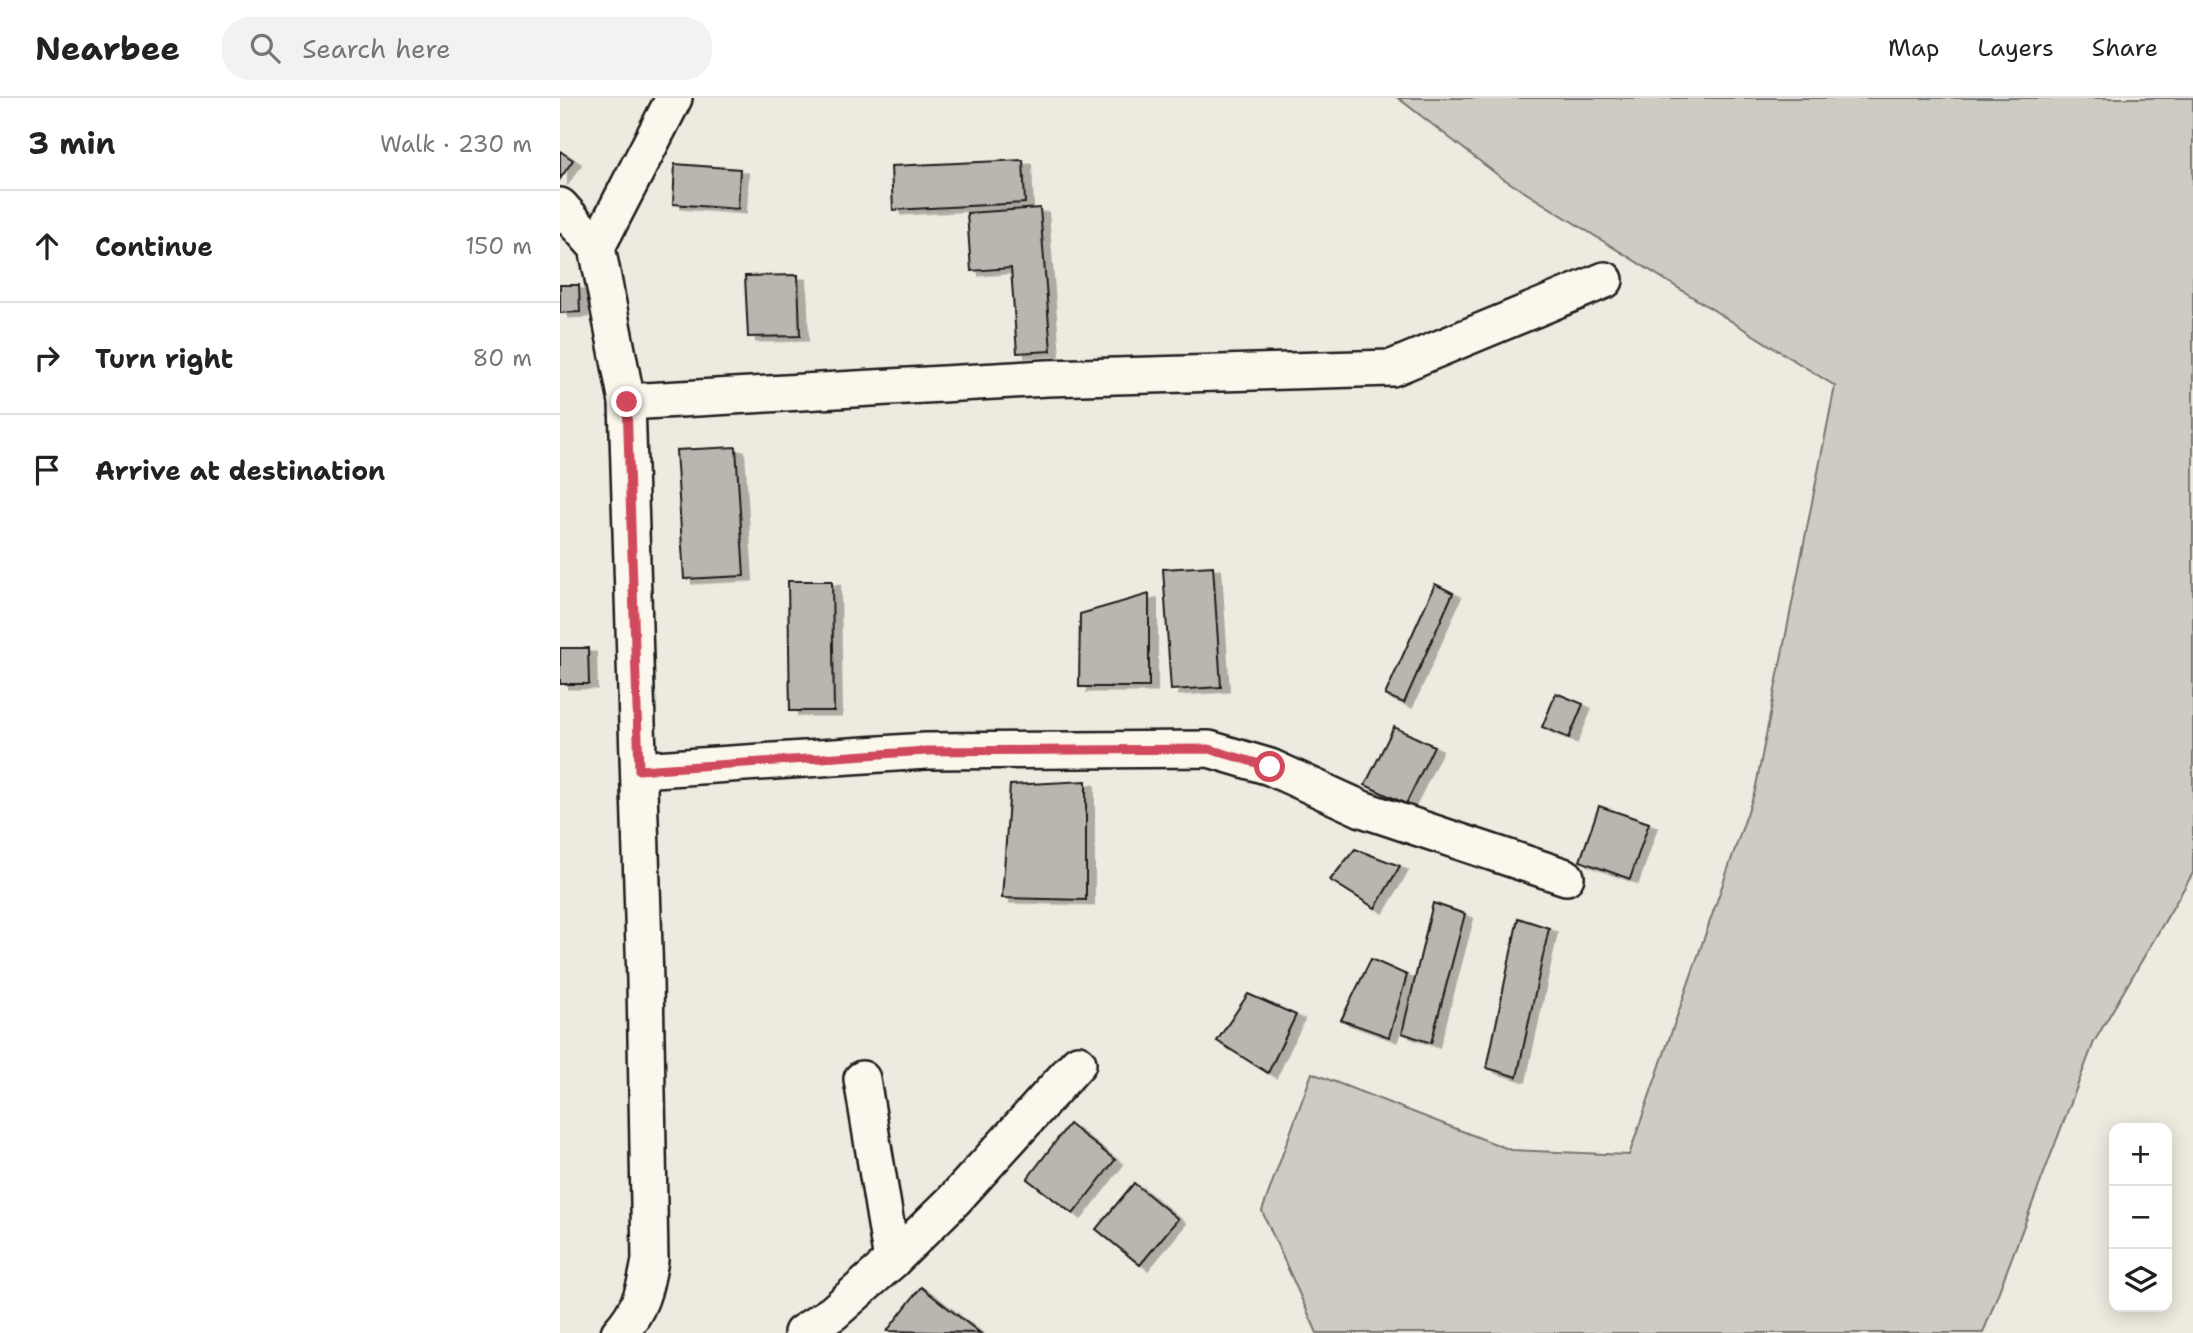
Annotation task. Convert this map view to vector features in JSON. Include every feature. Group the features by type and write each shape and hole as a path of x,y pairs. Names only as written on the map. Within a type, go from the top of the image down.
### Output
{"street":[{"path":"597,247 674,98"},
{"path":"560,205 597,247 627,402 639,770 650,1260 645,1293 634,1316 619,1333"},
{"path":"627,402 1048,378 1392,368 1605,280"},
{"path":"639,770 926,751 1209,749 1270,767 1362,809 1566,877"},
{"path":"802,1333 842,1323 892,1261 954,1200 1077,1063"},
{"path":"862,1079 892,1261"}],"shaded area":[{"path":"1398,98 2193,98 2193,873 2094,1042 1983,1333 1317,1333 1262,1211 1312,1073 1511,1150 1629,1155 1755,791 1835,386 1499,176"}],"building":[{"path":"560,151 573,160 560,179"},
{"path":"1023,160 1025,203 893,210 891,166"},
{"path":"675,164 740,169 738,209 673,204"},
{"path":"1040,208 1051,351 1017,353 1011,268 971,271 967,213"},
{"path":"798,275 800,336 748,337 745,276"},
{"path":"560,285 579,285 580,312 560,313"},
{"path":"736,447 744,576 684,579 676,450"},
{"path":"1213,566 1221,687 1171,690 1163,569"},
{"path":"788,581 832,581 834,711 790,711"},
{"path":"1435,584 1453,593 1404,703 1385,695"},
{"path":"1149,594 1149,687 1079,687 1080,614"},
{"path":"560,648 588,648 589,684 560,684"},
{"path":"1556,693 1583,704 1569,738 1542,727"},
{"path":"1394,727 1434,746 1406,804 1365,785"},
{"path":"1086,781 1086,900 1002,898 1010,785"},
{"path":"1599,806 1649,823 1630,879 1580,861"},
{"path":"1355,849 1400,866 1375,908 1330,880"},
{"path":"1433,903 1465,914 1431,1043 1402,1033"},
{"path":"1518,918 1549,928 1517,1077 1487,1068"},
{"path":"1371,959 1407,975 1389,1037 1341,1020"},
{"path":"1248,994 1296,1015 1268,1073 1217,1041"},
{"path":"1069,1124 1115,1160 1073,1214 1027,1179"},
{"path":"1134,1183 1178,1219 1140,1265 1096,1229"},
{"path":"921,1287 980,1333 887,1331"}],"route":[{"path":"627,402 639,770 926,751 1209,749 1270,767"}]}
